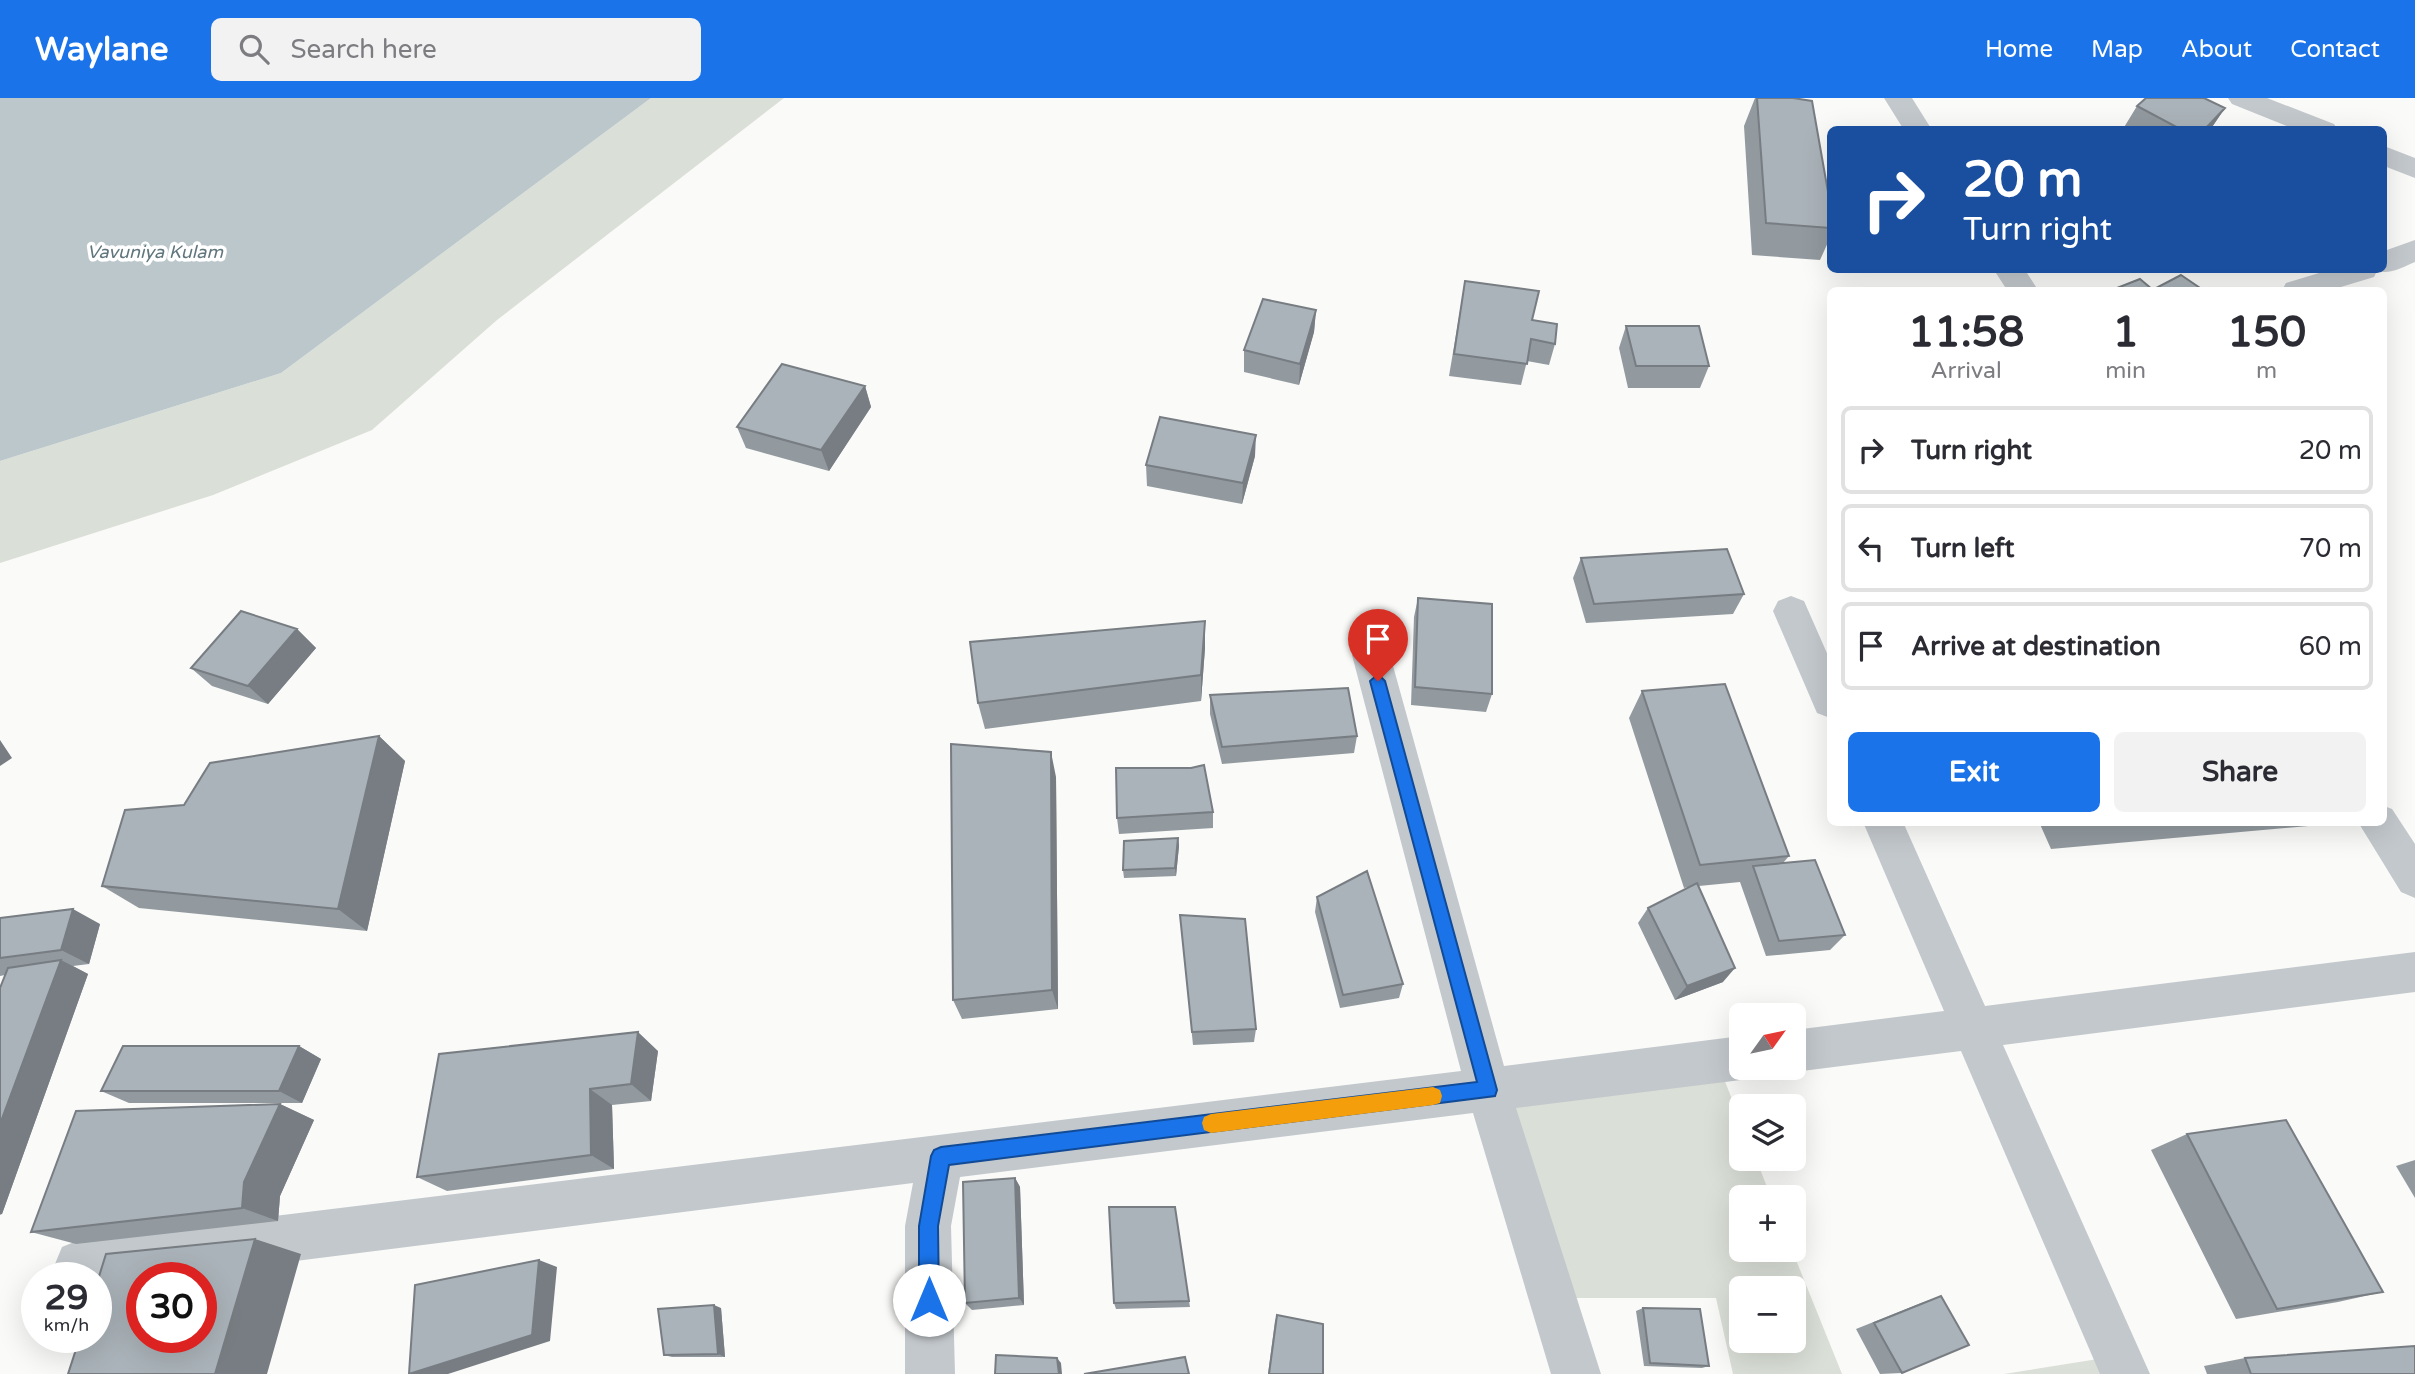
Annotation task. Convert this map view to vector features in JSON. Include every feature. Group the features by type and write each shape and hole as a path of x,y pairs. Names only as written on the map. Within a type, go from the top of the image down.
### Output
{"street":[{"path":"1898,98 1915,126"},
{"path":"2242,98 2314,126"},
{"path":"2387,156 2415,169"},
{"path":"2387,262 2415,250"},
{"path":"2307,287 2353,273"},
{"path":"1791,611 1827,695"},
{"path":"1371,655 1488,1090 1576,1374"},
{"path":"1885,826 2125,1374"},
{"path":"2381,826 2415,879"},
{"path":"1806,1050 2415,972"},
{"path":"95,1262 1729,1060"},
{"path":"930,1374 928,1226 941,1156"}],"shaded area":[{"path":"651,98 784,98 497,320 372,430 213,495 0,563 0,461 281,373"},
{"path":"1724,1079 1730,1094 1729,1171 1761,1171 1766,1185 1729,1185 1729,1262 1797,1262 1802,1276 1729,1276 1729,1353 1806,1353 1806,1285 1842,1374 1733,1374 1716,1298 1571,1298 1506,1106"},
{"path":"2098,1359 2104,1374 2004,1374"}],"water":[{"name":"Vavuniya Kulam","path":"0,98 651,98 281,373 0,461"}],"building":[{"path":"1757,98 1812,101 1827,186 1827,228 1766,223"},
{"path":"2146,98 2204,98 2225,108 2208,126 2174,126 2137,106"},
{"path":"2181,275 2199,287 2158,287"},
{"path":"2140,279 2149,287 2120,287"},
{"path":"1465,281 1539,291 1532,320 1557,324 1555,344 1531,339 1527,364 1454,354"},
{"path":"1263,299 1316,310 1300,364 1244,350"},
{"path":"1626,326 1699,326 1709,366 1636,366"},
{"path":"782,364 865,386 821,450 737,427"},
{"path":"1160,417 1256,435 1243,483 1146,465"},
{"path":"1727,549 1744,594 1594,604 1581,558"},
{"path":"1418,598 1492,604 1492,694 1415,687"},
{"path":"241,611 297,629 248,686 191,668"},
{"path":"1205,621 1201,675 978,703 970,642"},
{"path":"1725,684 1789,856 1700,865 1642,691"},
{"path":"1348,688 1357,736 1222,747 1210,695"},
{"path":"379,736 338,909 102,886 125,810 184,805 210,763"},
{"path":"951,744 1051,752 1052,990 953,1000"},
{"path":"1204,765 1213,812 1117,818 1116,768 1191,768"},
{"path":"1178,838 1175,868 1123,870 1124,841"},
{"path":"1815,860 1845,935 1779,941 1753,866"},
{"path":"1367,871 1403,984 1343,995 1317,897"},
{"path":"1697,883 1735,968 1687,986 1648,908"},
{"path":"73,909 61,950 0,958 0,918"},
{"path":"1180,915 1245,919 1256,1029 1192,1032"},
{"path":"61,960 0,1124 0,988 8,968"},
{"path":"638,1032 631,1084 590,1089 591,1155 417,1177 439,1054"},
{"path":"123,1046 299,1046 279,1091 101,1091"},
{"path":"280,1104 244,1182 242,1208 31,1232 76,1111"},
{"path":"2286,1120 2383,1292 2277,1309 2187,1134"},
{"path":"1015,1178 1019,1298 965,1303 963,1182"},
{"path":"1109,1207 1175,1207 1189,1301 1114,1303"},
{"path":"255,1239 215,1374 68,1374 75,1353 112,1353 112,1262 104,1262 106,1254"},
{"path":"539,1260 532,1335 409,1374 415,1285"},
{"path":"1941,1296 1969,1345 1902,1373 1874,1323"},
{"path":"714,1305 718,1354 664,1355 658,1309"},
{"path":"1643,1308 1700,1309 1709,1366 1650,1363"},
{"path":"1277,1315 1323,1324 1323,1374 1269,1374"},
{"path":"2415,1346 2415,1374 2251,1374 2245,1358"},
{"path":"996,1355 1057,1358 1059,1374 995,1374"},
{"path":"1185,1357 1189,1374 1084,1374"}],"slow traffic":[{"path":"1211,1123 1433,1096"}],"route":[{"path":"929,1300 928,1226 941,1156 1488,1090 1378,681"}]}
